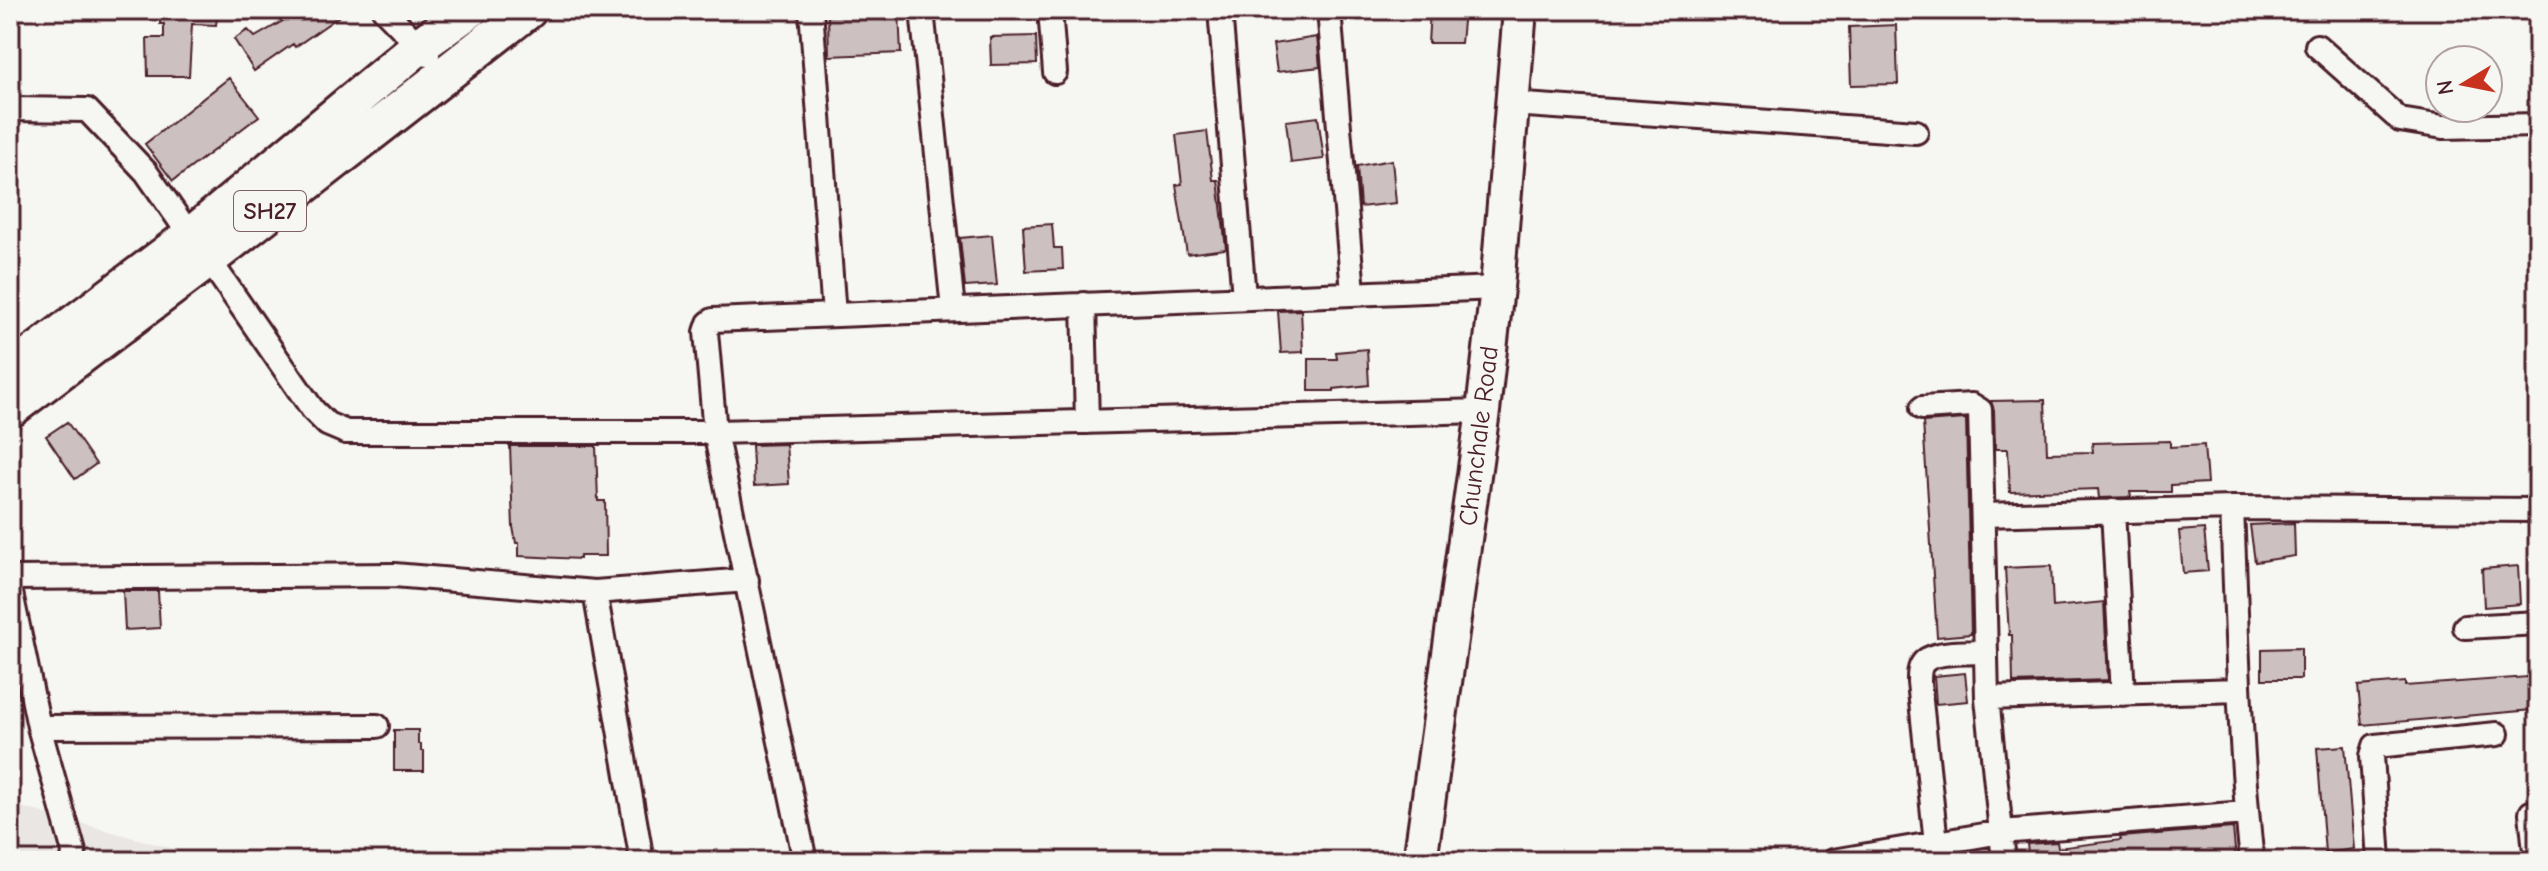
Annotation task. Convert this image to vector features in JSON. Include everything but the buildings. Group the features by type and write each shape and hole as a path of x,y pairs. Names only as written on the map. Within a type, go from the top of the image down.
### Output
{"main road":[{"path":"10,372 200,247 419,46 469,10"},
{"name":"SH27","path":"10,409 200,247 445,73 528,10"}],"street":[{"path":"384,10 445,73"},
{"path":"811,10 834,315"},
{"path":"922,10 953,309"},
{"path":"1050,10 1055,72"},
{"path":"1220,10 1244,297"},
{"path":"1329,10 1353,292"},
{"name":"Chunchale Road","path":"1420,861 1483,411 1497,288 1520,10"},
{"path":"2317,46 2400,120 2443,127 2538,125"},
{"path":"1511,104 1916,132"},
{"path":"10,109 87,110 146,172 313,410 327,424 346,432 715,432 1483,411"},
{"path":"805,861 715,432 706,332 709,323 713,320 953,309 1497,288"},
{"path":"1084,304 1087,422"},
{"path":"1922,408 1972,405 1980,410 1987,698 2004,861"},
{"path":"1984,515 2232,508 2538,510"},
{"path":"2232,508 2239,690 2252,861"},
{"path":"2113,511 2123,694"},
{"path":"10,578 394,575 595,592 747,580"},
{"path":"10,588 39,727 74,852 73,861"},
{"path":"595,592 642,861"},
{"path":"2465,627 2538,623"},
{"path":"1936,843 1920,670 1924,660 1933,656 1986,652"},
{"path":"1987,698 2239,690"},
{"path":"39,727 377,726"},
{"path":"2379,861 2372,756 2375,746 2497,734"},
{"path":"1833,861 2001,832 2246,813"},
{"path":"2531,813 2536,861"}],"shaded area":[{"path":"10,804 218,861 10,861"}]}
